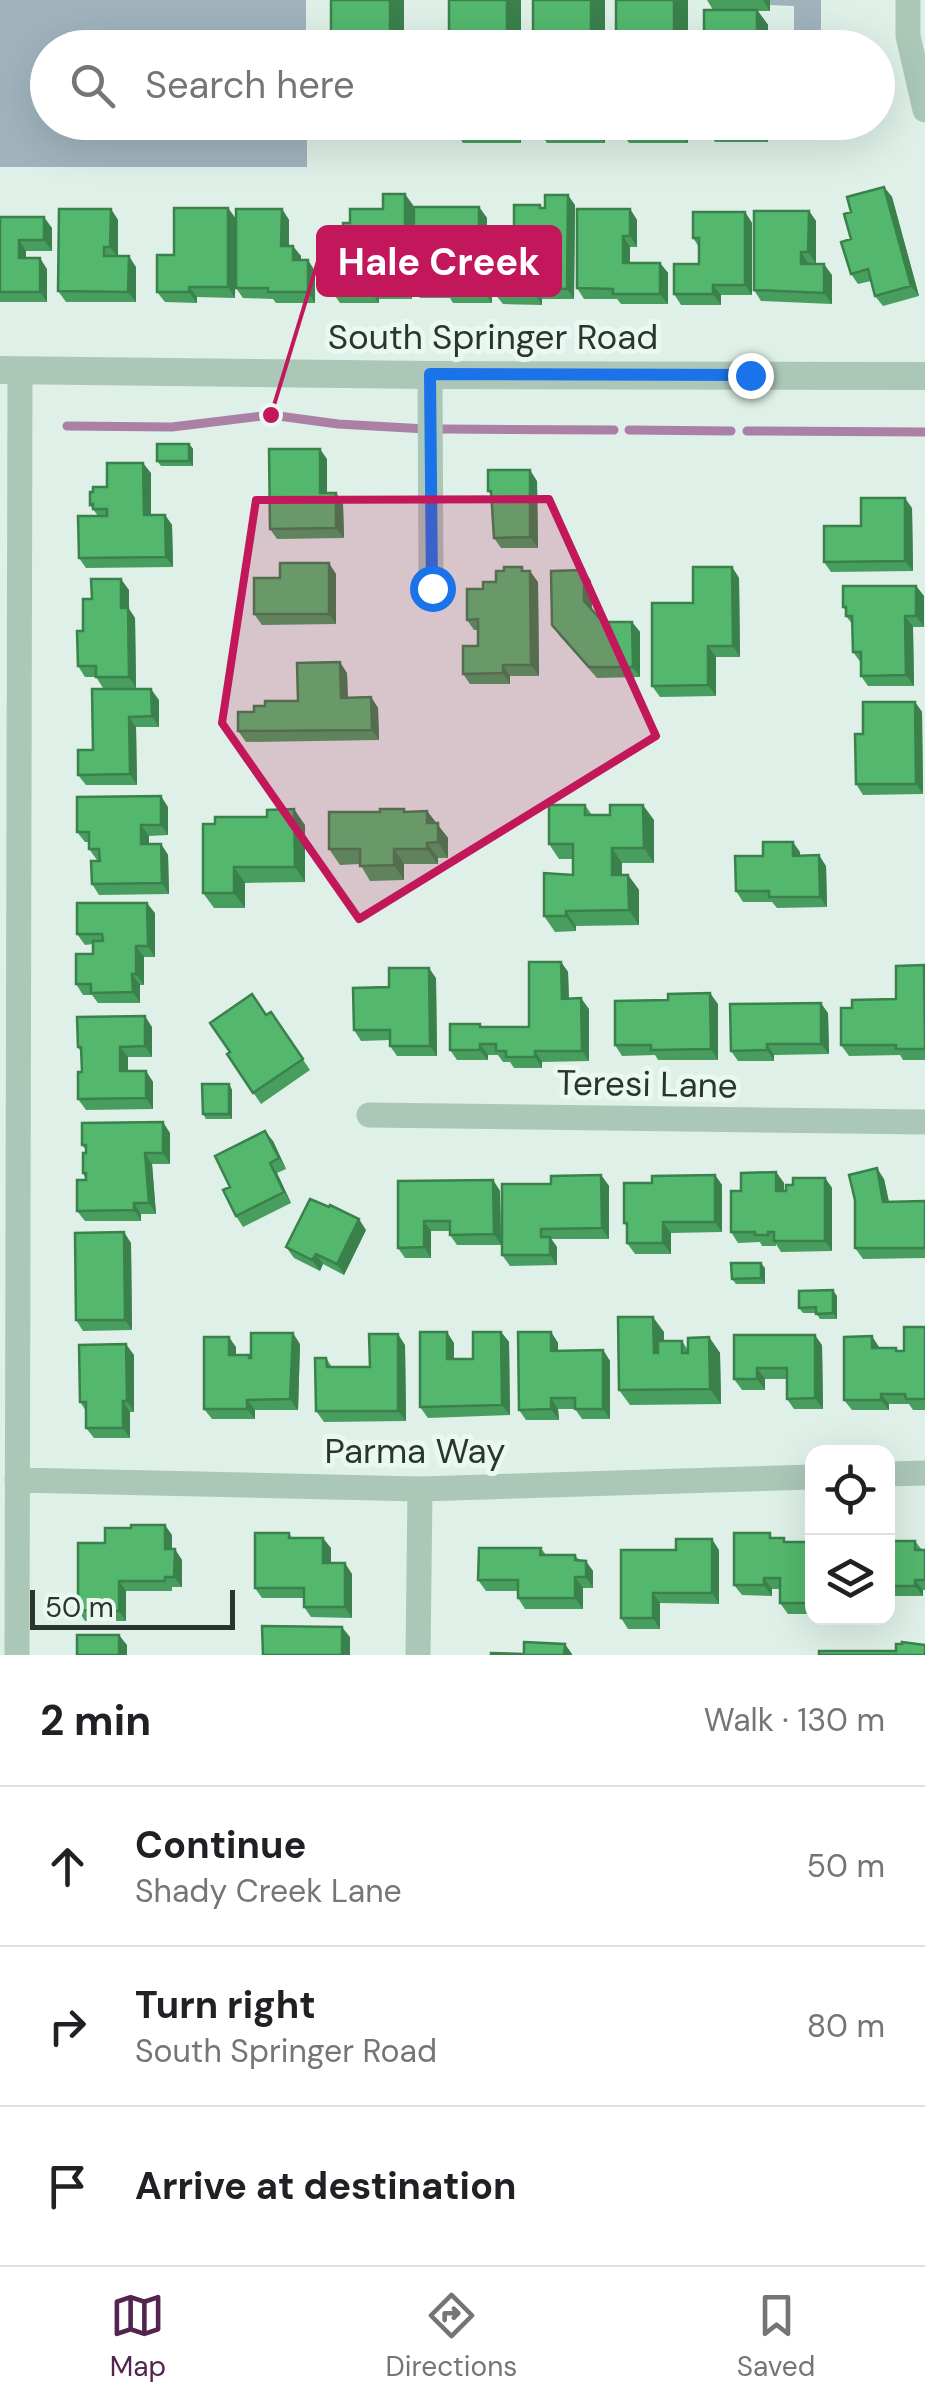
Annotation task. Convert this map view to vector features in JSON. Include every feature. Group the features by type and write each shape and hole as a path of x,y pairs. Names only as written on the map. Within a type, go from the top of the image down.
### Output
{"street":[{"path":"908,0 917,36 925,110"},
{"path":"10,370 17,1655"},
{"name":"South Springer Road","path":"10,370 925,376"},
{"path":"430,374 432,588"},
{"name":"Teresi Lane","path":"369,1115 925,1122"},
{"path":"895,1474 925,1473"},
{"name":"Parma Way","path":"17,1480 420,1489 805,1476"},
{"path":"418,1655 420,1489"}],"highlighted area":[{"path":"549,499 656,736 359,919 222,723 256,500"}],"shaded area":[{"path":"0,0 306,0 306,30 30,30 30,140 307,140 307,167 0,167"},
{"path":"770,0 821,0 821,30 794,30 794,6 770,5"}],"building":[{"path":"331,0 390,0 390,30 331,30"},
{"path":"449,0 507,0 507,30 449,30"},
{"path":"533,0 591,0 591,30 533,30"},
{"path":"616,0 674,0 674,30 616,30"},
{"path":"704,10 757,10 757,30 704,30"},
{"path":"884,187 911,286 875,296 868,269 851,274 841,242 851,239 844,214 851,212 847,197"},
{"path":"383,194 405,194 405,288 333,293 333,262 358,263 357,247 347,247 347,234 343,234 343,223 350,223 350,209 383,209"},
{"path":"545,195 568,195 567,289 535,288 535,294 495,294 495,262 522,263 520,238 514,238 514,205 545,208"},
{"path":"414,207 479,207 479,242 462,242 459,263 485,263 485,293 446,293 446,287 413,287"},
{"path":"174,208 228,208 228,287 157,292 157,255 174,255"},
{"path":"59,209 111,209 110,247 104,247 104,256 129,256 128,292 58,291"},
{"path":"236,209 282,209 281,246 293,246 293,260 308,260 308,292 236,288"},
{"path":"577,209 630,209 630,236 623,236 623,263 660,263 660,294 613,294 613,289 577,288"},
{"path":"754,211 809,211 808,252 801,252 801,264 824,264 824,293 754,290"},
{"path":"693,212 745,212 745,285 713,285 713,294 674,294 674,264 699,264"},
{"path":"0,217 44,217 44,240 19,240 19,258 40,258 40,292 0,292"},
{"path":"157,444 189,444 189,461 157,461"},
{"path":"269,449 320,449 320,493 336,493 336,528 270,529"},
{"path":"107,463 143,463 144,515 165,515 166,557 79,558 78,516 107,516 107,509 93,509 90,505 90,492 93,487 107,487"},
{"path":"488,470 530,470 530,537 494,538"},
{"path":"861,498 905,498 905,561 824,562 824,526 861,526"},
{"path":"280,563 329,563 329,614 254,614 254,578 280,578"},
{"path":"504,567 530,571 531,665 503,665 503,673 463,674 463,646 478,646 478,619 467,620 467,589 483,589 483,582 496,582 496,571 504,571"},
{"path":"693,567 732,567 733,646 708,646 708,685 652,686 652,603 693,603"},
{"path":"584,570 584,601 603,622 632,622 633,667 589,667 552,625 551,571"},
{"path":"91,579 121,579 121,608 128,608 129,677 96,677 96,666 78,666 77,631 83,631 83,599 92,599"},
{"path":"843,586 916,586 916,616 905,616 906,675 861,676 861,652 853,652 852,616 846,616 843,607"},
{"path":"340,662 341,698 371,697 372,730 238,731 238,712 254,712 254,706 265,706 265,701 298,701 297,663"},
{"path":"92,689 151,689 152,716 129,717 130,774 78,775 78,750 93,750"},
{"path":"863,702 915,702 916,784 856,784 855,734 863,734"},
{"path":"161,796 161,825 141,825 141,844 161,844 162,883 92,884 91,861 100,861 99,849 89,849 89,832 77,832 77,797"},
{"path":"549,805 585,805 585,815 610,815 610,805 643,805 644,848 612,848 612,875 628,875 629,910 566,911 566,916 544,916 544,873 573,875 573,844 549,844"},
{"path":"294,809 295,867 234,867 234,893 203,893 203,824 215,824 215,817 267,817 267,810"},
{"path":"427,811 427,823 438,823 438,842 427,843 427,849 394,849 394,865 360,866 360,849 329,849 329,812"},
{"path":"763,842 793,842 793,856 819,855 820,897 769,897 769,891 736,891 735,856 763,856"},
{"path":"77,903 147,903 148,946 136,946 133,992 91,993 91,984 76,984 76,954 93,954 93,941 103,941 102,934 77,934"},
{"path":"529,962 561,962 562,999 581,998 582,1051 535,1051 535,1057 506,1057 506,1051 496,1051 496,1044 480,1044 480,1050 450,1050 450,1024 529,1027"},
{"path":"924,965 925,1049 841,1045 841,1008 852,1008 852,1000 896,999 896,966"},
{"path":"389,968 429,968 430,1046 390,1046 390,1030 354,1030 353,988 389,987"},
{"path":"710,993 711,1049 651,1050 651,1045 615,1045 615,1001 668,1000 668,994"},
{"path":"252,994 266,1015 271,1012 303,1059 253,1093 210,1023"},
{"path":"821,1003 821,1044 767,1044 767,1050 731,1051 730,1004"},
{"path":"145,1016 145,1046 120,1047 120,1071 146,1071 146,1098 78,1099 78,1072 82,1072 77,1017"},
{"path":"202,1084 229,1084 229,1114 203,1114"},
{"path":"163,1122 163,1153 145,1153 149,1203 134,1203 134,1210 77,1211 77,1180 86,1180 82,1123"},
{"path":"265,1131 279,1158 270,1163 284,1192 236,1216 223,1190 230,1187 215,1156"},
{"path":"877,1168 883,1202 925,1201 925,1248 855,1248 855,1200 849,1175"},
{"path":"776,1172 776,1191 786,1191 786,1185 793,1185 793,1178 825,1178 825,1241 774,1241 774,1232 731,1232 731,1191 741,1191 741,1173"},
{"path":"601,1175 602,1228 541,1229 541,1237 550,1237 550,1255 502,1255 502,1184 551,1184 551,1176"},
{"path":"715,1175 715,1222 663,1222 663,1243 627,1243 624,1183 652,1183 652,1176"},
{"path":"493,1180 494,1234 450,1235 450,1221 424,1221 424,1247 398,1248 398,1181"},
{"path":"310,1199 359,1219 337,1264 316,1254 312,1260 286,1247"},
{"path":"124,1232 125,1320 76,1320 75,1233"},
{"path":"731,1263 761,1263 761,1278 732,1279"},
{"path":"833,1290 833,1313 816,1314 816,1307 799,1308 799,1291"},
{"path":"618,1317 653,1317 654,1353 658,1353 658,1341 682,1341 682,1353 688,1353 688,1338 709,1337 710,1389 619,1390"},
{"path":"904,1327 925,1327 925,1399 881,1394 881,1400 844,1400 844,1337 872,1336 872,1348 904,1351"},
{"path":"420,1332 447,1332 447,1359 473,1359 473,1332 501,1332 502,1405 420,1407"},
{"path":"518,1332 551,1332 551,1351 603,1350 603,1409 575,1409 575,1398 551,1398 551,1409 519,1410"},
{"path":"251,1333 293,1333 290,1399 247,1400 247,1409 204,1409 204,1337 229,1337 229,1355 251,1358"},
{"path":"369,1334 398,1334 398,1411 316,1411 315,1358 326,1358 327,1367 370,1367"},
{"path":"734,1335 815,1335 815,1398 787,1399 787,1368 757,1368 757,1379 734,1379"},
{"path":"126,1344 127,1401 123,1401 123,1428 86,1428 86,1402 80,1402 79,1345"},
{"path":"165,1525 165,1549 175,1549 174,1577 165,1577 165,1581 119,1581 119,1611 78,1610 78,1543 105,1543 105,1528"},
{"path":"255,1533 323,1538 323,1563 345,1563 345,1607 304,1607 304,1588 255,1588"},
{"path":"734,1533 770,1533 770,1538 784,1538 784,1542 805,1542 805,1603 780,1603 780,1578 764,1578 764,1585 734,1585"},
{"path":"676,1539 712,1539 712,1593 653,1593 653,1618 621,1618 621,1550 676,1550"},
{"path":"895,1541 915,1541 915,1550 925,1550 925,1580 915,1580 915,1586 895,1586"},
{"path":"479,1548 541,1548 540,1555 575,1555 575,1560 586,1561 586,1577 575,1577 575,1598 518,1598 518,1580 478,1580"},
{"path":"262,1626 342,1627 342,1655 263,1655"},
{"path":"77,1635 119,1635 119,1655 77,1655"},
{"path":"524,1642 565,1644 564,1655 491,1655 524,1654"},
{"path":"896,1644 925,1645 925,1655 819,1655 819,1651 896,1651"}],"waterway":[{"path":"67,426 172,427 271,415 426,429"},
{"path":"442,429 614,430"},
{"path":"629,430 731,431"},
{"path":"747,431 925,432"}],"place":[{"name":"Hale Creek","path":"271,415"}],"route":[{"path":"432,588 430,374 750,375"}]}
